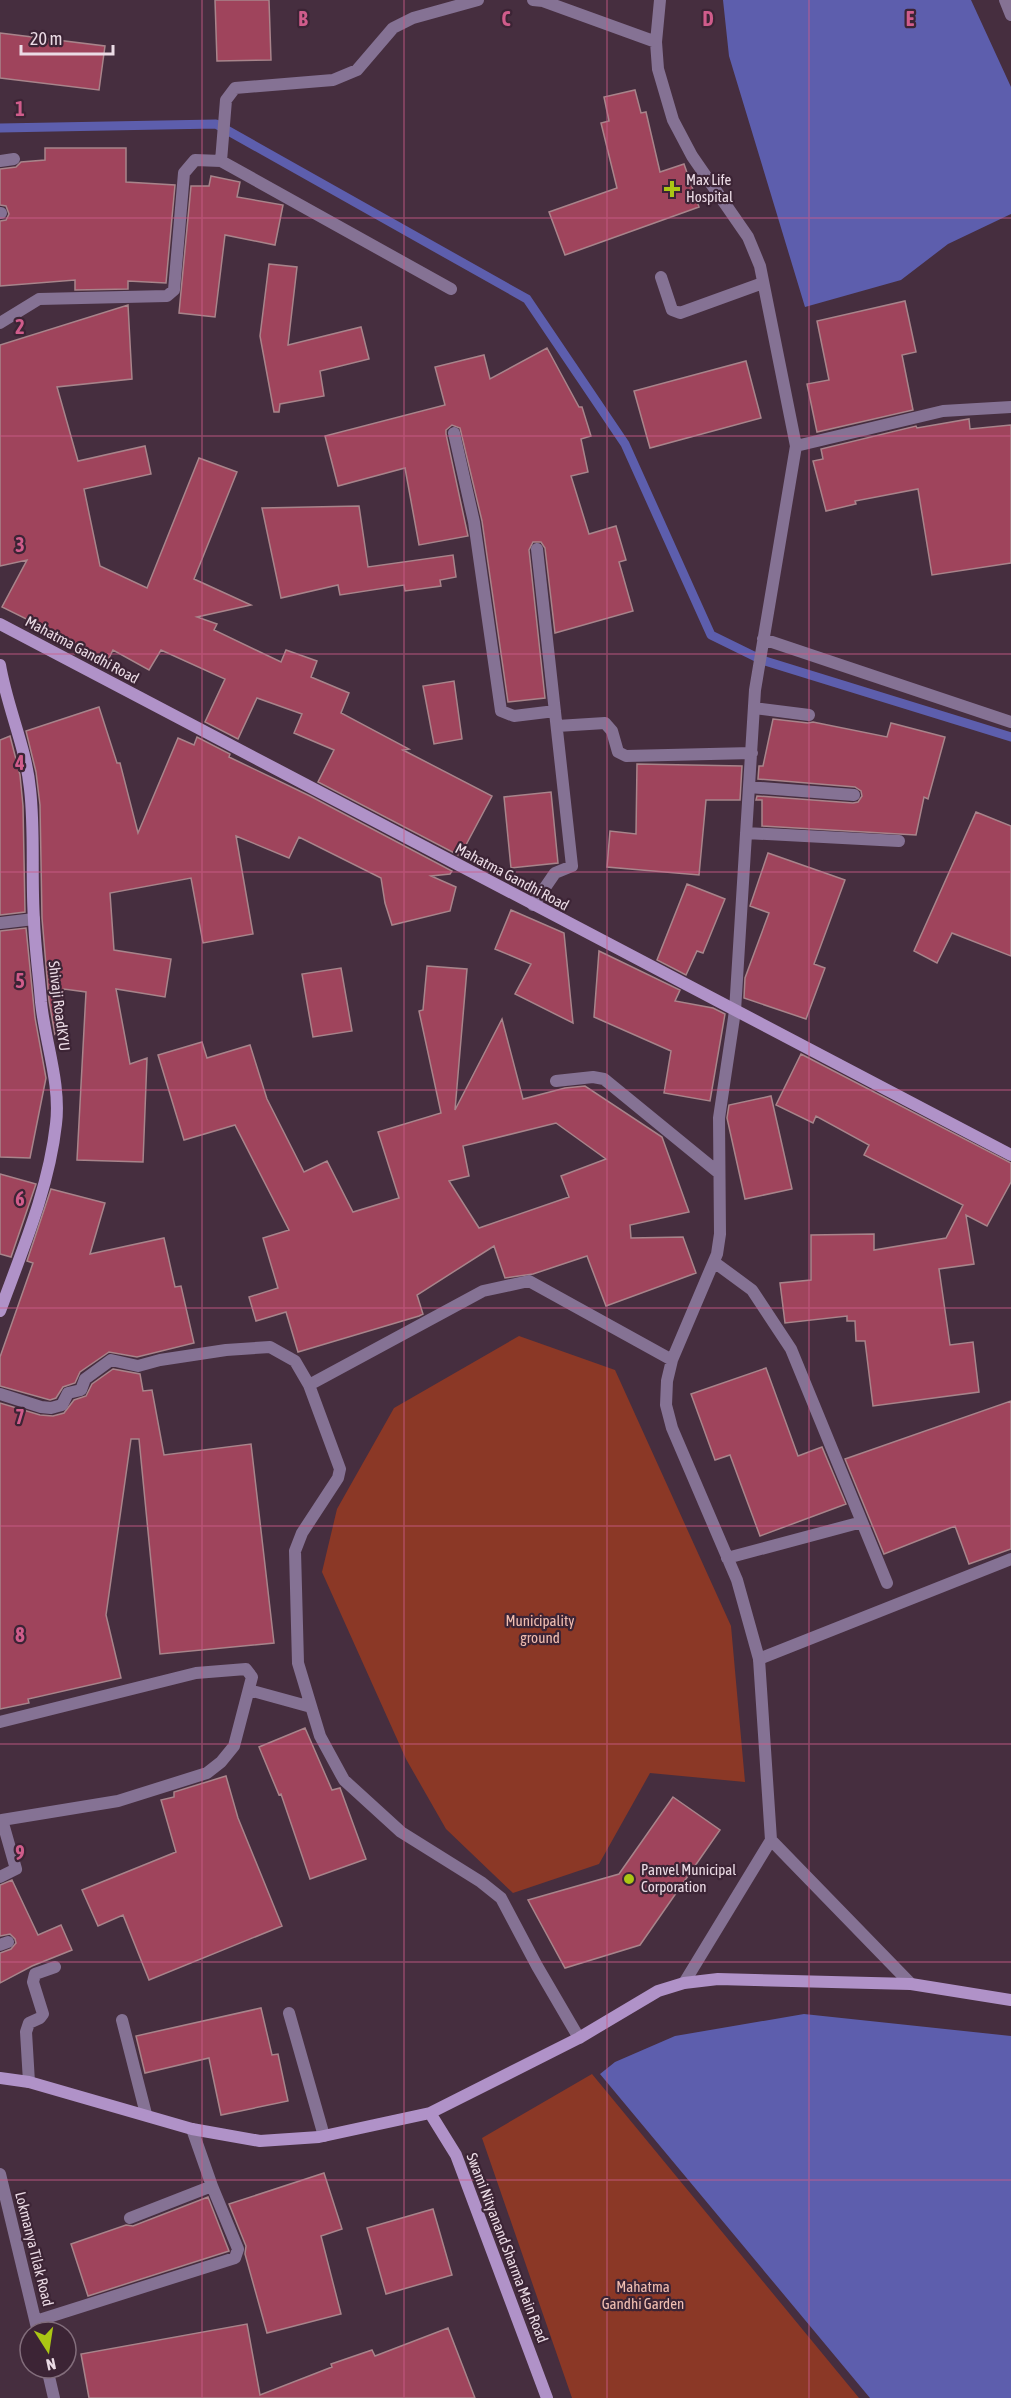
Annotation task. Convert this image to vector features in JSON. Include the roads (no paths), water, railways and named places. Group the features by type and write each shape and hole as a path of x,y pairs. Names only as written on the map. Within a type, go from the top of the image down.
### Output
{"street":[{"path":"222,157 226,100 235,88 333,80 357,70 393,28 414,18 477,0"},
{"path":"533,0 543,1 656,42"},
{"path":"660,0 656,42 658,69 673,120 692,156 748,237 760,266 796,446 763,639 754,708 735,1011 719,1118 720,1234 714,1262 672,1359 667,1381 666,1405 672,1428 737,1580 759,1659 771,1840 684,1983"},
{"path":"1005,0 1011,15"},
{"path":"0,323 39,299 167,296 174,290 184,173 195,160 222,157 451,290"},
{"path":"0,160 14,159"},
{"path":"661,277 672,310 680,313 763,283"},
{"path":"796,446 942,411 1011,407"},
{"path":"454,433 474,522 501,711 514,716 555,711"},
{"path":"533,905 555,873 572,866 537,549"},
{"name":"Mahatma Gandhi Road","path":"0,624 1011,1155"},
{"path":"763,639 1011,722"},
{"name":"Shivaji RoadKYU","path":"0,665 4,688 27,767 30,787 34,835 34,919 42,1006 56,1093 57,1121 46,1173 0,1311"},
{"path":"754,708 809,715"},
{"path":"557,726 605,723 612,731 618,752 626,756 752,753"},
{"path":"750,787 854,795"},
{"path":"746,833 899,841"},
{"path":"0,923 34,919"},
{"path":"556,1081 593,1077 604,1079 719,1173"},
{"path":"714,1262 752,1290 791,1349 887,1582"},
{"path":"309,1385 483,1291 529,1281 672,1359"},
{"path":"0,1394 51,1408 62,1405 68,1393 81,1390 86,1379 111,1360 138,1366 204,1353 270,1347 295,1361 309,1385 340,1469 338,1478 302,1533 295,1551 298,1663 320,1736 344,1780 401,1832 481,1882 501,1898 579,2038"},
{"path":"727,1558 862,1522"},
{"path":"759,1659 1011,1559"},
{"path":"0,1722 196,1673 246,1669 252,1677 234,1746 221,1762 207,1773 118,1801 1,1816 16,1869 0,1877"},
{"path":"249,1690 311,1707"},
{"path":"771,1840 911,1984"},
{"path":"28,2082 26,2032 28,2024 43,2014 33,1982 35,1974 55,1967"},
{"path":"0,2078 28,2082 192,2129 260,2141 324,2136 430,2113 579,2038 658,1991 684,1983 718,1978 911,1984 1011,2000"},
{"path":"290,2013 324,2136"},
{"path":"122,2020 146,2114"},
{"name":"Swami Nityanand Sharma Main Road","path":"430,2113 456,2155 547,2398"},
{"path":"54,2320 235,2258 238,2249 192,2129"},
{"name":"Lokmanya Tilak Road","path":"0,2174 36,2320"},
{"path":"130,2217 212,2186"},
{"path":"50,2380 54,2398"}],"waterway":[{"path":"0,128 216,124 527,299 625,444 711,635 762,660 1011,737"}],"place":[{"name":"Max Life Hospital","path":"672,189"},
{"name":"Panvel Municipal Corporation","path":"629,1879"}],"park label":[{"name":"Municipality ground","path":"540,1630"},
{"name":"Mahatma Gandhi Garden","path":"643,2296"}]}
